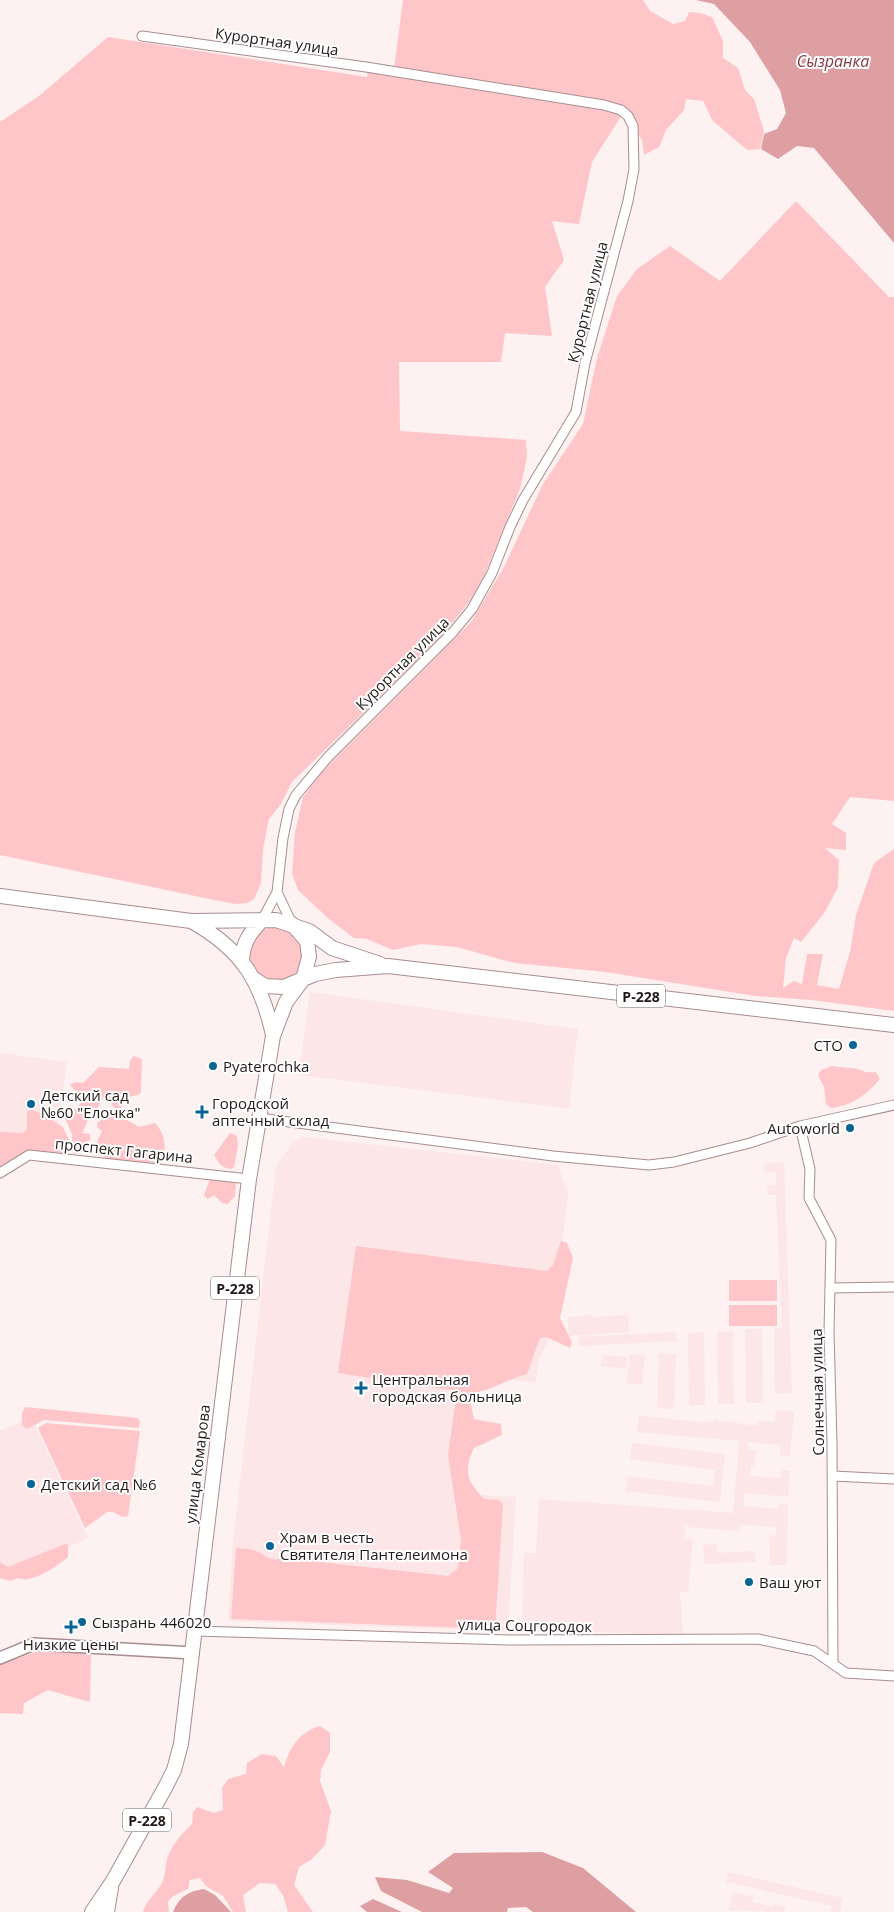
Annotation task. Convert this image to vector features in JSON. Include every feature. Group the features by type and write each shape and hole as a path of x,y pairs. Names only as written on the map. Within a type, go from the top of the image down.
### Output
{"main road":[{"path":"0,896 191,921 262,920"},
{"path":"242,961 242,946 248,935 262,920"},
{"name":"Р-228","path":"262,920 276,920 292,924 309,931 332,948 388,966"},
{"path":"191,921 217,936 242,961"},
{"name":"Р-228","path":"273,1036 286,1002 303,979 309,950 307,941 292,924"},
{"name":"Р-228","path":"242,961 254,979 263,998 273,1036"},
{"name":"Р-228","path":"254,979 265,986 284,987 303,979 336,970 388,966 894,1025"},
{"name":"улица Комарова","path":"113,1881 174,1770 181,1744 193,1653 210,1489 249,1179 273,1036"},
{"name":"Р-228","path":"92,1912 113,1881"},
{"name":"Р-228","path":"107,1912 113,1881"}],"street":[{"name":"Курортная улица","path":"142,36 366,67 604,105 620,110 628,116 633,126 634,168 628,201 585,363 576,412 567,431 542,467 510,526 492,573 472,609 448,638 328,757 296,795 289,809 285,828 277,892 262,920"},
{"path":"277,892 292,924"},
{"path":"259,1118 553,1156 649,1166 699,1156 800,1126 894,1105"},
{"name":"Солнечная улица","path":"800,1126 810,1168 810,1198 831,1240 833,1663"},
{"name":"проспект Гагарина","path":"0,1173 29,1156 167,1172 249,1179"},
{"path":"830,1288 894,1287"},
{"path":"833,1476 894,1480"},
{"name":"улица Соцгородок","path":"195,1631 512,1640 758,1639 814,1651 846,1674 894,1676"},
{"path":"0,1658 34,1644 193,1653"}],"shaded area":[{"path":"403,0 643,0 650,11 673,24 685,21 689,12 712,17 723,41 723,58 738,68 745,90 754,99 764,131 760,149 747,150 712,120 703,101 686,99 684,110 666,130 659,147 644,155 642,140 633,126 627,107 592,162 579,224 552,221 564,260 545,287 552,336 505,333 501,362 399,362 400,431 526,440 527,457 520,489 485,574 470,601 437,641 292,782 281,804 269,819 263,849 261,883 254,899 247,903 235,904 0,855 0,122 39,96 108,37 367,77 368,70 393,76"},
{"path":"796,201 889,297 894,297 894,801 850,797 832,824 846,833 846,850 825,848 839,860 838,887 825,912 801,942 794,938 786,958 783,988 794,981 802,984 807,954 823,954 817,985 839,989 850,952 856,915 874,863 894,849 894,1011 812,1000 755,996 606,972 514,963 457,947 421,944 393,950 367,939 354,938 330,920 298,890 292,873 295,832 303,797 319,775 471,622 504,567 543,484 583,424 597,358 617,296 637,269 670,246 720,281"},
{"path":"275,927 286,929 295,935 301,944 303,955 301,966 295,975 286,981 275,983 264,981 255,975 249,966 247,955 249,944 255,935 264,929"},
{"path":"310,992 578,1029 569,1109 299,1075"},
{"name":"Детский сад №60 \"Елочка\"","path":"0,1053 67,1062 54,1149 0,1161"},
{"path":"133,1056 142,1059 141,1092 138,1095 128,1097 120,1109 114,1108 108,1097 104,1097 95,1112 91,1113 82,1133 90,1134 90,1140 83,1145 79,1153 74,1154 72,1150 72,1134 65,1118 81,1103 82,1099 70,1085 75,1082 83,1083 99,1067 129,1069"},
{"path":"832,1066 876,1072 880,1079 859,1098 846,1105 831,1108 826,1104 824,1087 818,1075 821,1070"},
{"path":"30,1110 42,1114 63,1127 69,1140 63,1158 28,1154 0,1171 0,1132 23,1133 27,1129 27,1112"},
{"path":"109,1115 120,1116 139,1127 155,1123 161,1131 164,1140 163,1160 151,1164 143,1164 103,1156 97,1142 102,1131 98,1128 97,1123"},
{"path":"230,1133 237,1136 238,1146 234,1167 231,1169 219,1163 214,1155"},
{"name":"Центральная городская больница","path":"304,1137 558,1165 568,1193 553,1330 538,1362 536,1382 473,1377 463,1494 516,1497 508,1631 228,1621 233,1542 276,1166 294,1141"},
{"path":"784,1162 792,1393 775,1394 774,1329 782,1328 776,1195 768,1195 767,1186 776,1185 776,1172 764,1172 764,1164"},
{"path":"213,1179 231,1179 236,1183 235,1196 228,1204 222,1203 214,1195 208,1199 204,1196 209,1181"},
{"path":"561,1241 567,1243 573,1258 560,1318 572,1342 570,1348 546,1337 540,1338 527,1374 486,1390 472,1393 471,1405 474,1419 501,1424 502,1435 474,1448 468,1470 470,1481 484,1499 499,1500 503,1504 495,1629 231,1619 236,1548 251,1549 274,1559 284,1558 448,1576 458,1568 461,1540 448,1455 457,1391 338,1373 356,1246 547,1271 553,1265"},
{"path":"729,1280 777,1280 777,1301 729,1301"},
{"path":"729,1305 777,1305 777,1326 729,1326"},
{"path":"592,1315 592,1317 628,1315 629,1332 569,1336 568,1317"},
{"path":"745,1329 762,1329 763,1403 746,1403"},
{"path":"733,1331 734,1404 718,1404 717,1332"},
{"path":"676,1332 677,1341 579,1346 579,1337"},
{"path":"704,1332 705,1405 689,1405 688,1333"},
{"path":"659,1353 676,1354 674,1409 657,1408"},
{"path":"630,1354 645,1356 642,1384 627,1383"},
{"path":"602,1355 627,1357 626,1369 601,1366"},
{"path":"25,1407 138,1418 140,1422 139,1428 44,1420 27,1429 22,1425 22,1413"},
{"path":"776,1410 794,1412 790,1456 780,1455 781,1445 748,1442 747,1450 756,1451 754,1466 751,1466 750,1476 780,1478 782,1470 790,1471 788,1497 745,1493 743,1506 778,1509 779,1504 788,1505 787,1565 770,1565 769,1535 776,1536 776,1527 740,1524 739,1531 687,1527 686,1518 684,1539 693,1540 688,1592 680,1592 683,1636 522,1628 524,1553 536,1553 539,1499 733,1513 739,1441 637,1432 639,1416 713,1423 714,1420 758,1426 759,1420 774,1422"},
{"name":"Детский сад №6","path":"31,1417 88,1538 14,1573 0,1569 0,1431"},
{"path":"46,1423 140,1431 128,1516 123,1517 113,1512 107,1512 85,1528 38,1428"},
{"path":"632,1443 725,1454 720,1502 626,1491 628,1476 713,1486 715,1470 630,1459"},
{"path":"65,1544 68,1545 68,1557 44,1573 31,1579 18,1578 10,1581 0,1578 0,1562 8,1567"},
{"path":"716,1544 717,1553 755,1551 756,1562 705,1564 703,1545"},
{"path":"50,1647 91,1651 90,1702 48,1690 24,1703 23,1714 0,1713 0,1665"},
{"path":"320,1726 330,1733 330,1752 321,1770 320,1781 331,1811 325,1845 312,1859 299,1867 294,1885 313,1912 288,1912 283,1895 275,1884 260,1883 243,1895 246,1912 233,1912 223,1896 206,1886 200,1878 190,1880 188,1889 173,1896 168,1902 169,1912 143,1912 146,1904 160,1887 170,1852 185,1830 192,1824 193,1812 197,1807 214,1813 223,1810 222,1788 228,1779 246,1774 247,1763 262,1754 276,1756 284,1767 296,1741 306,1732"},
{"path":"728,1872 843,1898 840,1912 831,1912 832,1906 726,1882"},
{"path":"733,1892 753,1897 752,1902 773,1907 774,1904 786,1907 784,1912 728,1910"}],"water":[{"name":"Сызранка","path":"696,0 894,0 894,243 814,148 797,146 778,159 761,149 764,134 777,129 786,113 780,90 750,42 714,4"},
{"path":"542,1852 583,1868 636,1912 533,1912 526,1907 508,1908 507,1912 422,1912 381,1891 375,1877 407,1880 449,1893 453,1888 428,1872 454,1853"},
{"path":"204,1889 215,1895 231,1912 173,1912 181,1898"},
{"path":"373,1899 402,1912 367,1912 360,1906"}],"place":[{"name":"СТО","path":"853,1045"},
{"name":"Pyaterochka","path":"213,1066"},
{"name":"Детский сад №60 \"Елочка\"","path":"31,1104"},
{"name":"Городской аптечный склад","path":"202,1112"},
{"name":"Autoworld","path":"850,1128"},
{"name":"Центральная городская больница","path":"361,1388"},
{"name":"Детский сад №6","path":"31,1484"},
{"name":"Храм в честь Святителя Пантелеимона","path":"270,1546"},
{"name":"Ваш уют","path":"749,1582"},
{"name":"Сызрань 446020","path":"82,1622"},
{"name":"Низкие цены","path":"71,1627"}]}
